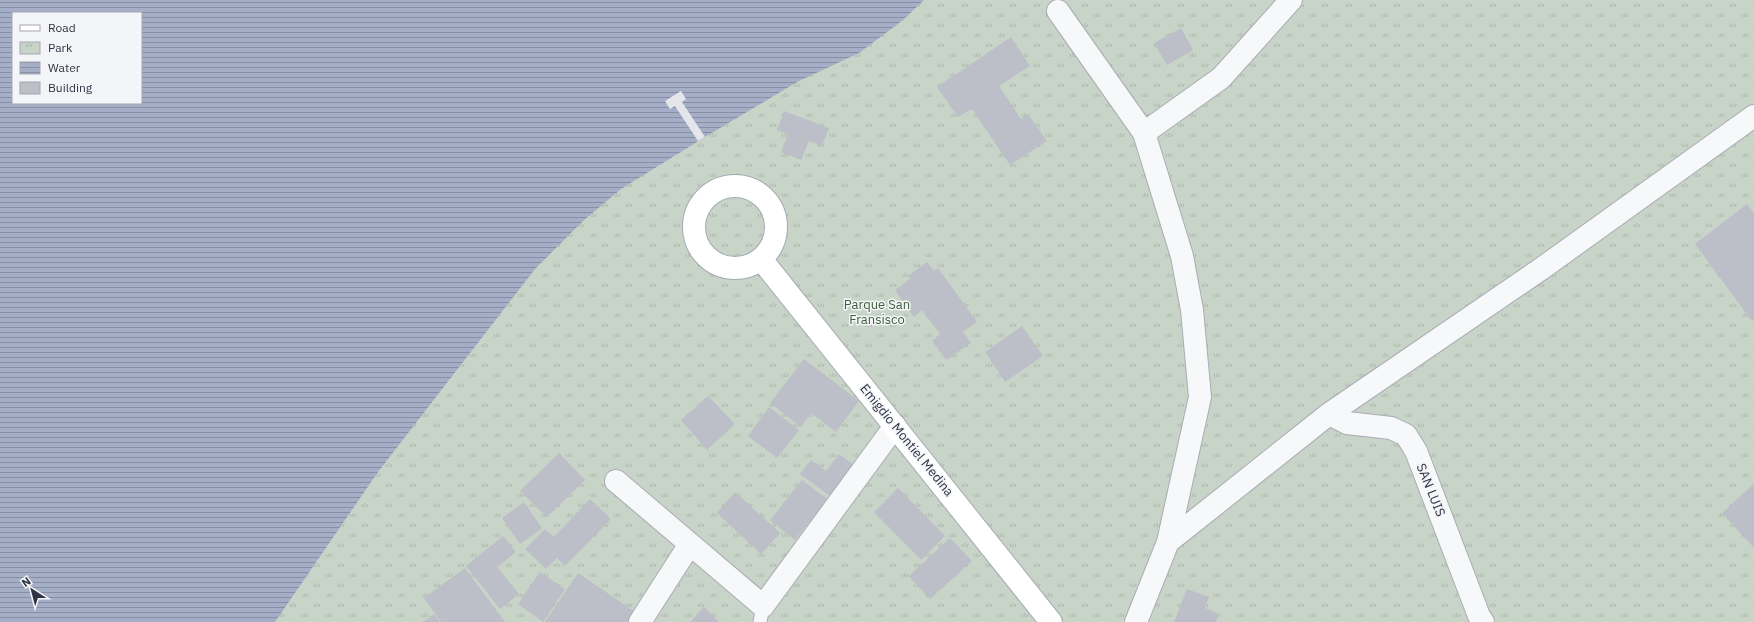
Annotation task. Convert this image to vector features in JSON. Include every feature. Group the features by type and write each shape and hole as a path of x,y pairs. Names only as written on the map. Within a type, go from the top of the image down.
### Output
{"main road":[{"name":"Emigdio Montiel Medina","path":"762,259 1051,622"}],"street":[{"path":"1144,133 1221,78 1291,0"},
{"path":"1058,11 1144,133 1182,256 1192,310 1200,397 1168,542 1136,622"},
{"path":"1168,542 1329,414 1541,269 1754,116"},
{"name":"SAN LUIS","path":"1329,414 1347,423 1391,428 1406,436 1416,451 1479,616 1483,622"},
{"path":"616,481 690,544 761,614 896,426"},
{"path":"640,622 690,544"}],"green space":[{"name":"Parque San Fransisco","path":"535,0 1754,0 1754,622 0,622 0,560"}],"water":[{"path":"0,0 924,0 903,20 859,53 797,82 705,137 621,189 583,221 535,269 378,472 275,622 0,622"}],"pier":[{"path":"681,91 686,99 682,102 705,137 698,141 675,106 670,109 665,101"}],"building":[{"path":"1181,28 1193,50 1167,65 1154,43"},
{"path":"1011,37 1030,66 999,86 1021,119 1028,114 1047,141 1010,165 972,109 958,117 937,87"},
{"path":"784,111 829,128 822,146 809,141 801,160 781,152 788,134 777,130"},
{"path":"1747,204 1754,213 1754,320 1752,321 1695,244"},
{"path":"927,262 934,271 938,268 977,322 963,332 971,343 946,360 932,341 940,334 922,310 914,317 895,290 910,279 908,276"},
{"path":"1022,326 1043,356 1005,382 985,352"},
{"path":"804,359 859,401 836,432 811,413 801,427 770,403"},
{"path":"708,396 735,424 707,450 681,420"},
{"path":"769,407 799,430 777,458 748,436"},
{"path":"559,453 585,480 547,517 520,491"},
{"path":"839,454 854,465 831,497 800,474 811,460 826,471"},
{"path":"802,480 827,499 795,540 770,520"},
{"path":"1754,484 1754,548 1722,513"},
{"path":"898,488 945,536 921,560 874,512"},
{"path":"735,492 780,533 761,554 717,513"},
{"path":"590,499 611,519 565,566 557,558 546,569 525,549 545,529 554,537"},
{"path":"524,502 542,528 520,544 502,518"},
{"path":"503,536 516,552 497,567 519,594 500,609 466,566"},
{"path":"950,538 972,561 930,599 909,576"},
{"path":"465,568 505,622 441,622 424,598"},
{"path":"540,572 565,589 543,622 518,604"},
{"path":"578,573 635,612 627,622 545,622"},
{"path":"1187,589 1209,597 1205,608 1219,614 1216,622 1174,622"},
{"path":"704,607 719,622 690,622"},
{"path":"434,614 440,622 423,622"}]}
